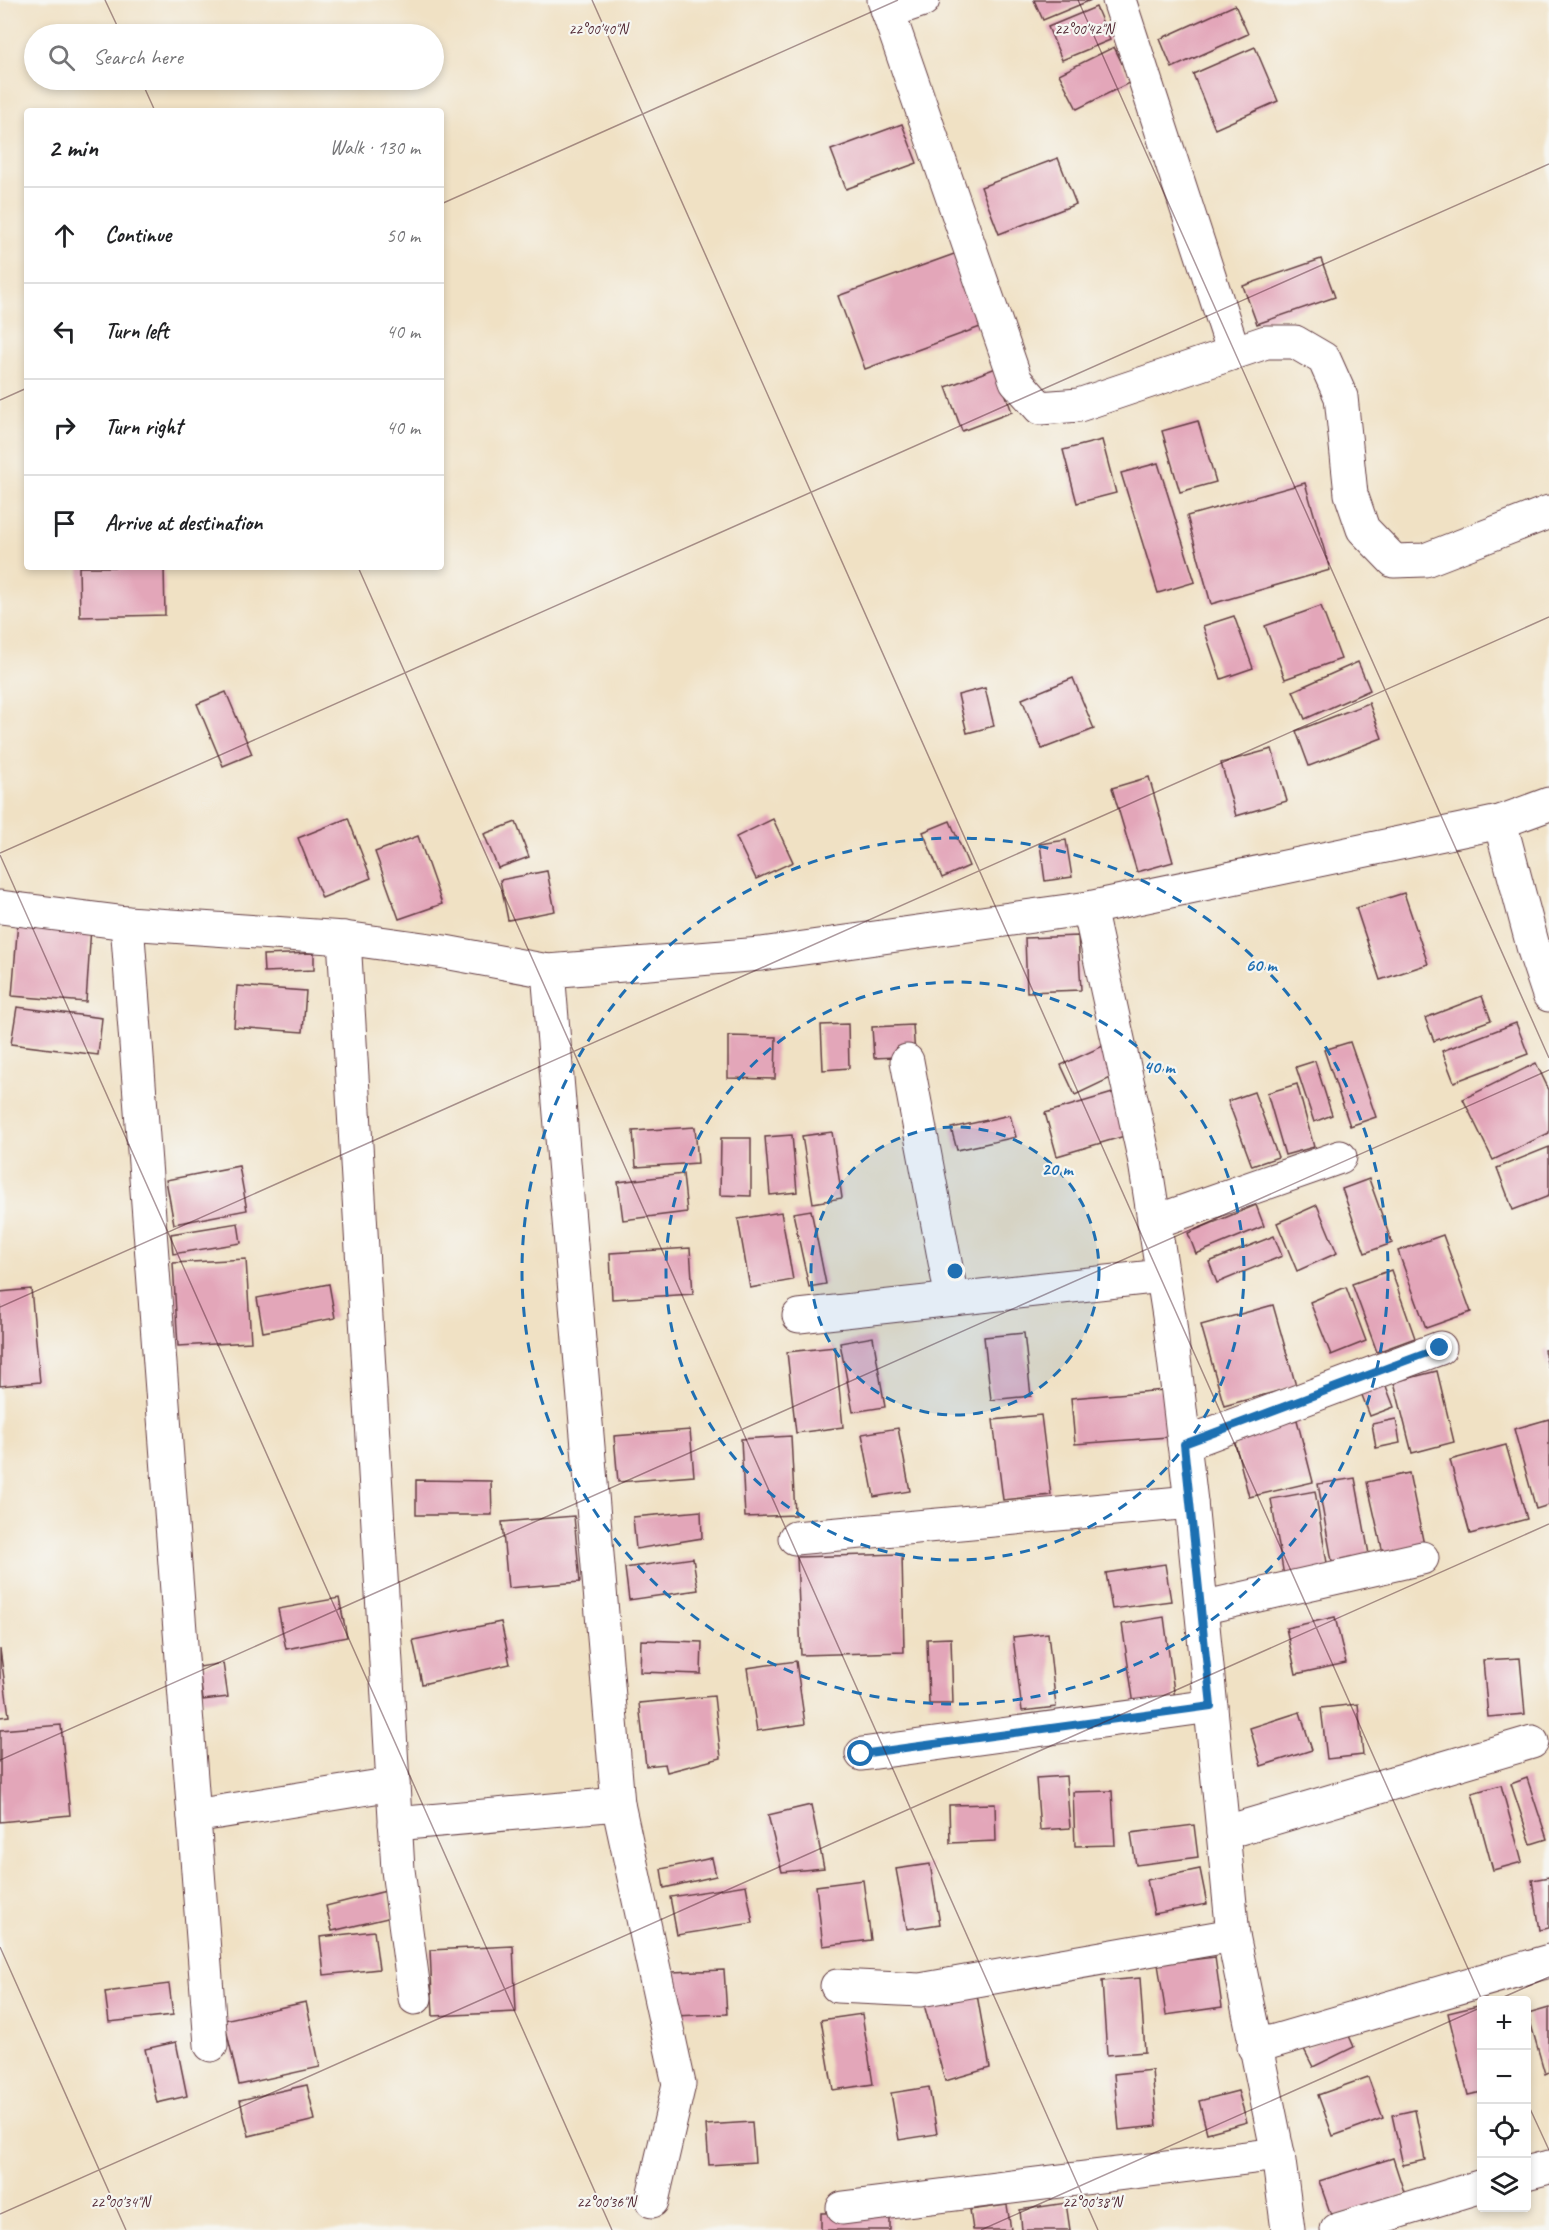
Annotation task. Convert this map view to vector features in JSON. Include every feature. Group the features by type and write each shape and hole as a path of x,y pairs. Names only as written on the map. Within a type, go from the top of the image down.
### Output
{"street":[{"path":"923,0 886,6 1016,381 1040,408 1079,405 1266,342 1295,342 1324,359 1341,397 1351,494 1363,529 1394,561 1425,560 1549,512"},
{"path":"1119,0 1234,353"},
{"path":"0,907 127,923 344,938 445,952 549,971 761,954 1089,908 1500,822 1549,804"},
{"path":"1500,822 1534,950 1549,995"},
{"path":"1089,908 1145,1162 1191,1502 1233,1935 1254,2047 1278,2154 1288,2230"},
{"path":"127,923 211,2045"},
{"path":"344,938 398,1870 415,1998"},
{"path":"549,971 618,1804 679,2084 652,2201"},
{"path":"907,1061 952,1299"},
{"path":"1154,1222 1340,1157"},
{"path":"799,1316 1162,1276"},
{"path":"1184,1444 1440,1348"},
{"path":"795,1538 1191,1502"},
{"path":"1201,1608 1422,1558"},
{"path":"861,1754 1211,1706"},
{"path":"1223,1833 1532,1742"},
{"path":"194,1816 393,1784"},
{"path":"395,1824 618,1804"},
{"path":"837,1986 920,1990 1233,1935"},
{"path":"1254,2047 1549,1961"},
{"path":"843,2208 1278,2154"},
{"path":"1531,2172 1549,2167"},
{"path":"1337,2230 1477,2188"}],"building":[{"path":"1034,0 1091,0 1043,20"},
{"path":"1235,5 1248,34 1172,68 1160,39"},
{"path":"1096,7 1110,40 1062,60 1048,27"},
{"path":"1114,47 1131,82 1077,109 1059,74"},
{"path":"1255,47 1278,101 1215,129 1193,74"},
{"path":"902,124 917,163 846,189 831,150"},
{"path":"1058,158 1076,204 999,234 981,187"},
{"path":"957,253 983,326 865,369 838,296"},
{"path":"1321,259 1335,297 1257,324 1243,286"},
{"path":"996,368 1012,412 962,431 946,387"},
{"path":"1198,421 1216,482 1180,492 1162,431"},
{"path":"1102,440 1116,493 1077,503 1063,450"},
{"path":"1158,463 1195,582 1158,593 1121,473"},
{"path":"1305,483 1330,570 1211,604 1187,516"},
{"path":"79,570 164,570 165,615 80,617"},
{"path":"1321,606 1341,659 1285,679 1265,626"},
{"path":"1234,616 1253,668 1221,679 1203,626"},
{"path":"1358,662 1370,690 1305,719 1293,691"},
{"path":"1073,678 1094,729 1042,749 1022,699"},
{"path":"985,688 994,726 967,733 958,695"},
{"path":"226,692 252,754 223,766 197,704"},
{"path":"1369,703 1382,738 1309,766 1296,731"},
{"path":"1272,749 1287,801 1236,816 1221,763"},
{"path":"1149,777 1173,862 1137,872 1112,788"},
{"path":"348,818 371,878 322,898 298,838"},
{"path":"773,819 793,862 756,879 736,837"},
{"path":"950,821 969,866 942,878 923,832"},
{"path":"516,822 529,857 498,868 484,834"},
{"path":"418,836 442,904 399,919 375,852"},
{"path":"1066,840 1072,877 1045,881 1040,844"},
{"path":"547,871 555,911 508,920 500,880"},
{"path":"1404,893 1428,964 1380,980 1356,908"},
{"path":"18,921 91,927 86,1002 12,996"},
{"path":"1078,936 1081,990 1027,992 1025,938"},
{"path":"314,953 314,970 264,972 263,955"},
{"path":"237,986 306,991 303,1032 234,1027"},
{"path":"1482,996 1491,1020 1434,1041 1425,1018"},
{"path":"17,1007 102,1018 98,1055 11,1044"},
{"path":"1516,1023 1528,1054 1454,1082 1442,1051"},
{"path":"848,1024 849,1068 823,1070 821,1025"},
{"path":"913,1025 915,1056 874,1058 872,1027"},
{"path":"728,1036 776,1037 775,1079 728,1078"},
{"path":"1350,1042 1376,1117 1350,1126 1324,1050"},
{"path":"1103,1046 1117,1075 1075,1095 1061,1065"},
{"path":"1315,1061 1332,1115 1314,1122 1296,1067"},
{"path":"1536,1063 1549,1090 1549,1133 1493,1160 1463,1099"},
{"path":"1297,1084 1314,1147 1285,1155 1267,1093"},
{"path":"1116,1092 1128,1135 1057,1156 1045,1113"},
{"path":"1254,1092 1278,1157 1252,1166 1228,1101"},
{"path":"1010,1115 1016,1137 957,1150 951,1128"},
{"path":"695,1127 698,1163 636,1167 633,1131"},
{"path":"832,1132 842,1198 813,1203 802,1136"},
{"path":"792,1135 797,1192 770,1195 765,1137"},
{"path":"721,1138 751,1138 751,1196 720,1195"},
{"path":"1549,1147 1549,1196 1513,1210 1497,1168"},
{"path":"239,1166 247,1210 174,1224 166,1180"},
{"path":"683,1174 687,1212 623,1220 618,1182"},
{"path":"1369,1179 1392,1243 1365,1253 1342,1189"},
{"path":"1256,1205 1264,1226 1196,1254 1188,1233"},
{"path":"1317,1205 1337,1253 1297,1271 1277,1223"},
{"path":"811,1210 826,1284 809,1287 793,1213"},
{"path":"781,1212 793,1280 750,1288 738,1219"},
{"path":"238,1223 241,1243 173,1254 171,1234"},
{"path":"1443,1235 1471,1312 1426,1328 1398,1251"},
{"path":"1274,1236 1282,1256 1217,1283 1209,1262"},
{"path":"690,1248 693,1294 612,1299 610,1253"},
{"path":"246,1259 251,1342 178,1346 173,1263"},
{"path":"1391,1270 1415,1338 1377,1352 1352,1284"},
{"path":"329,1284 335,1318 263,1332 257,1298"},
{"path":"1346,1287 1366,1341 1331,1355 1310,1302"},
{"path":"31,1289 40,1382 0,1386 0,1292"},
{"path":"1273,1305 1296,1386 1224,1406 1201,1325"},
{"path":"1024,1333 1031,1396 991,1400 984,1337"},
{"path":"873,1337 885,1407 853,1412 840,1343"},
{"path":"835,1347 843,1427 796,1433 787,1352"},
{"path":"1549,1349 1549,1367 1548,1367 1544,1350"},
{"path":"1437,1371 1454,1442 1412,1453 1394,1382"},
{"path":"1384,1381 1394,1407 1370,1416 1360,1390"},
{"path":"1164,1390 1168,1437 1075,1444 1071,1398"},
{"path":"1041,1415 1051,1495 1003,1500 993,1420"},
{"path":"1396,1419 1400,1443 1376,1448 1372,1424"},
{"path":"1549,1419 1549,1505 1536,1509 1514,1429"},
{"path":"1297,1420 1313,1482 1249,1497 1233,1435"},
{"path":"898,1428 910,1491 874,1497 862,1434"},
{"path":"690,1430 694,1476 618,1482 614,1436"},
{"path":"791,1436 795,1515 745,1517 741,1439"},
{"path":"1506,1445 1527,1519 1470,1534 1450,1460"},
{"path":"1409,1473 1424,1545 1383,1553 1367,1482"},
{"path":"1355,1478 1371,1565 1334,1572 1318,1484"},
{"path":"416,1480 491,1481 492,1515 416,1515"},
{"path":"1315,1491 1329,1575 1285,1582 1271,1499"},
{"path":"701,1511 702,1538 636,1549 633,1517"},
{"path":"574,1516 580,1582 508,1588 502,1522"},
{"path":"902,1554 904,1652 801,1655 797,1557"},
{"path":"693,1558 698,1590 629,1600 625,1568"},
{"path":"1165,1564 1171,1601 1112,1609 1106,1573"},
{"path":"339,1598 347,1637 286,1649 278,1609"},
{"path":"1164,1617 1175,1699 1134,1705 1122,1624"},
{"path":"1335,1617 1346,1663 1296,1674 1286,1628"},
{"path":"501,1622 510,1664 422,1684 413,1640"},
{"path":"1048,1633 1056,1707 1022,1711 1013,1637"},
{"path":"951,1638 953,1704 929,1704 927,1639"},
{"path":"641,1640 702,1642 701,1674 640,1672"},
{"path":"0,1649 9,1716 0,1717"},
{"path":"1520,1658 1525,1714 1488,1717 1483,1660"},
{"path":"796,1661 805,1724 757,1731 747,1668"},
{"path":"223,1663 228,1697 203,1700 199,1667"},
{"path":"714,1696 721,1758 667,1772 665,1764 646,1766 639,1703"},
{"path":"1358,1704 1363,1755 1327,1759 1321,1708"},
{"path":"1300,1712 1312,1750 1261,1766 1250,1728"},
{"path":"61,1725 70,1815 0,1822 0,1730"},
{"path":"1066,1776 1070,1828 1040,1830 1036,1778"},
{"path":"1527,1778 1547,1839 1531,1844 1511,1784"},
{"path":"1501,1785 1522,1862 1493,1870 1472,1793"},
{"path":"1112,1791 1115,1845 1075,1846 1073,1792"},
{"path":"995,1804 996,1841 950,1843 949,1805"},
{"path":"811,1805 824,1868 782,1872 768,1815"},
{"path":"1194,1825 1198,1857 1136,1865 1131,1833"},
{"path":"712,1858 716,1876 664,1888 661,1869"},
{"path":"930,1864 940,1924 907,1929 896,1869"},
{"path":"1200,1869 1207,1904 1154,1914 1147,1880"},
{"path":"1549,1877 1549,1928 1540,1930 1532,1880"},
{"path":"863,1880 871,1940 823,1946 816,1886"},
{"path":"746,1885 753,1923 677,1935 670,1897"},
{"path":"386,1891 392,1917 332,1931 326,1906"},
{"path":"374,1931 379,1969 324,1975 320,1937"},
{"path":"513,1946 516,2012 433,2016 430,1950"},
{"path":"1215,1957 1222,2007 1166,2015 1158,1964"},
{"path":"724,1970 727,2014 673,2016 671,1972"},
{"path":"1140,1978 1145,2052 1107,2055 1102,1981"},
{"path":"169,1984 173,2015 109,2022 105,1992"},
{"path":"976,1989 990,2068 945,2081 920,1990"},
{"path":"306,2002 320,2067 239,2085 224,2020"},
{"path":"1477,2006 1477,2093 1468,2095 1448,2013"},
{"path":"1549,2008 1549,2072 1545,2074 1531,2025 1531,2013"},
{"path":"862,2014 873,2084 833,2090 821,2020"},
{"path":"1346,2029 1354,2047 1313,2067 1304,2049"},
{"path":"176,2042 187,2096 157,2103 145,2049"},
{"path":"1152,2070 1157,2126 1119,2130 1114,2074"},
{"path":"1368,2077 1383,2118 1333,2136 1318,2095"},
{"path":"307,2085 315,2120 249,2136 240,2100"},
{"path":"929,2087 937,2134 899,2140 891,2093"},
{"path":"1238,2091 1247,2122 1207,2133 1199,2101"},
{"path":"1415,2110 1425,2160 1403,2165 1392,2115"},
{"path":"752,2122 755,2162 709,2165 706,2125"},
{"path":"1393,2158 1405,2195 1332,2218 1319,2181"},
{"path":"1066,2203 1070,2230 1022,2230 1020,2210"},
{"path":"1007,2205 1011,2230 973,2230 970,2210"},
{"path":"890,2212 890,2230 821,2230 821,2213"}],"route":[{"path":"861,1754 1211,1706 1184,1444 1440,1348"}]}
